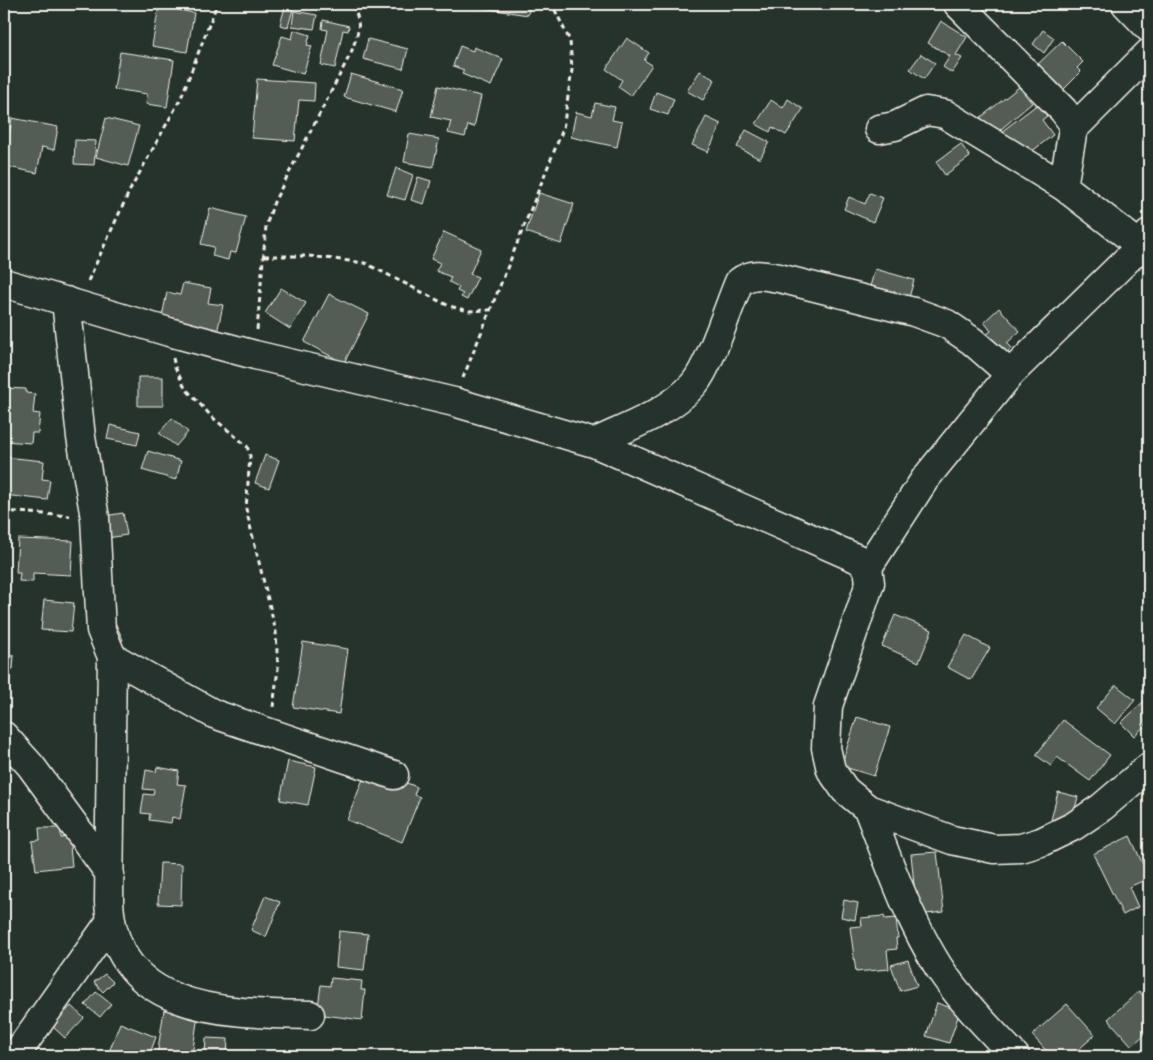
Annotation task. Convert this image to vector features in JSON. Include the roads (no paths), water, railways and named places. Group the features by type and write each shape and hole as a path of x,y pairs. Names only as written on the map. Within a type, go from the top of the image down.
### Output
{"street":[{"path":"958,4 1063,110 1072,122 1073,129 1063,186"},
{"path":"1126,4 1149,28"},
{"path":"1073,129 1149,53"},
{"path":"879,129 895,126 926,111 945,114 1063,186 1145,240 1010,374 926,479 868,567 870,583 828,706 826,748 830,770 845,790 868,810 952,840 994,849 1021,848 1041,842 1074,826 1102,807 1149,767"},
{"path":"594,443 678,400 695,383 707,360 739,282 747,276 758,274 914,312 947,324 972,341 1010,374"},
{"path":"4,283 169,332 255,355 454,402 594,443 792,528 858,559 868,567"},
{"path":"72,303 81,437 95,518 101,630 112,657 110,922 123,955 150,986 176,999 242,1012 310,1015"},
{"path":"112,657 214,714 394,775"},
{"path":"4,736 42,780 110,874"},
{"path":"868,810 918,932 939,967 973,1012 1015,1056"},
{"path":"15,1056 110,922"}]}
